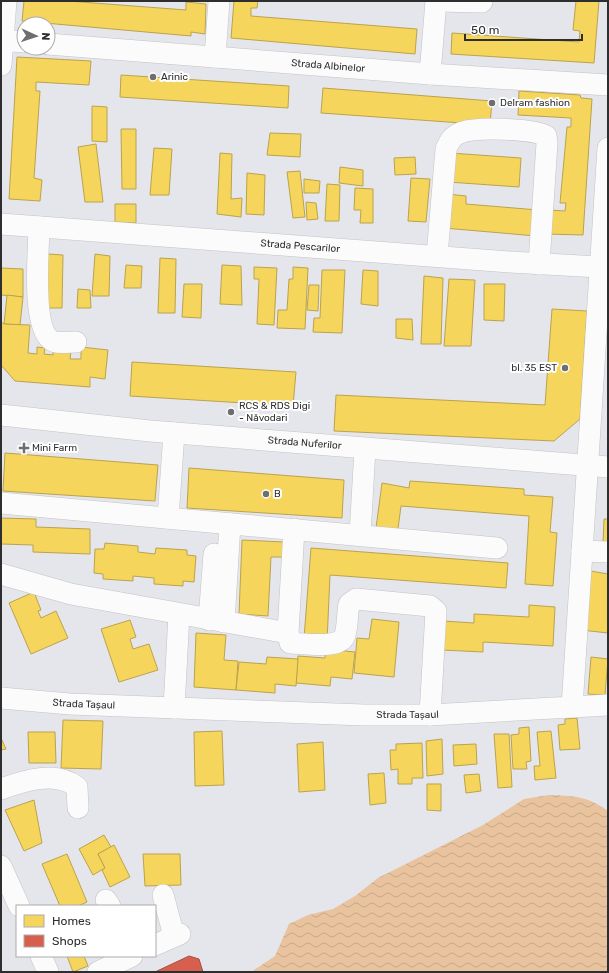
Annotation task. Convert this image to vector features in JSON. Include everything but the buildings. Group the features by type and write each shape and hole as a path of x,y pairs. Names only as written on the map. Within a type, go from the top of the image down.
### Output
{"street":[{"path":"1,65 6,1"},
{"path":"215,57 219,1"},
{"path":"430,74 437,1 482,2"},
{"path":"2,40 16,41"},
{"name":"Strada Albinelor","path":"56,45 430,74 608,85"},
{"path":"437,256 446,149 451,139 460,133 477,130 528,131 539,132 546,136 547,143 539,264"},
{"path":"572,707 582,551 598,466 599,267 608,148"},
{"name":"Strada Pescarilor","path":"1,224 539,264 599,267"},
{"path":"39,227 39,316 44,334 54,342 76,342"},
{"name":"Strada Nuferilor","path":"1,415 174,433 598,466"},
{"path":"168,518 174,433"},
{"path":"360,535 365,449"},
{"path":"1,503 497,548"},
{"path":"217,621 223,523"},
{"path":"294,529 288,633 290,643 332,645 339,642 345,636 349,604 356,599 430,606 436,610 430,715"},
{"path":"582,551 608,552"},
{"path":"1,574 71,594 288,633"},
{"path":"174,708 179,614"},
{"name":"Strada Tașaul","path":"1,698 70,704 364,715 430,715 608,705"},
{"path":"1,789 35,778 63,780 71,782 77,787 78,808"},
{"path":"1,866 19,905"},
{"path":"156,945 177,935 163,896"},
{"path":"41,957 48,972"},
{"path":"98,972 130,957"}],"water":[{"path":"549,795 580,798 593,802 608,811 608,972 251,972 275,956 289,924 308,915 333,909 355,896 378,878 483,825 524,799"}],"place":[{"name":"Arinic","path":"153,77"},
{"name":"Delram fashion","path":"492,103"},
{"name":"bl. 35 EST","path":"565,368"},
{"name":"RCS & RDS Digi - Năvodari","path":"231,412"},
{"name":"Mini Farm","path":"24,448"},
{"name":"B","path":"266,494"}]}
